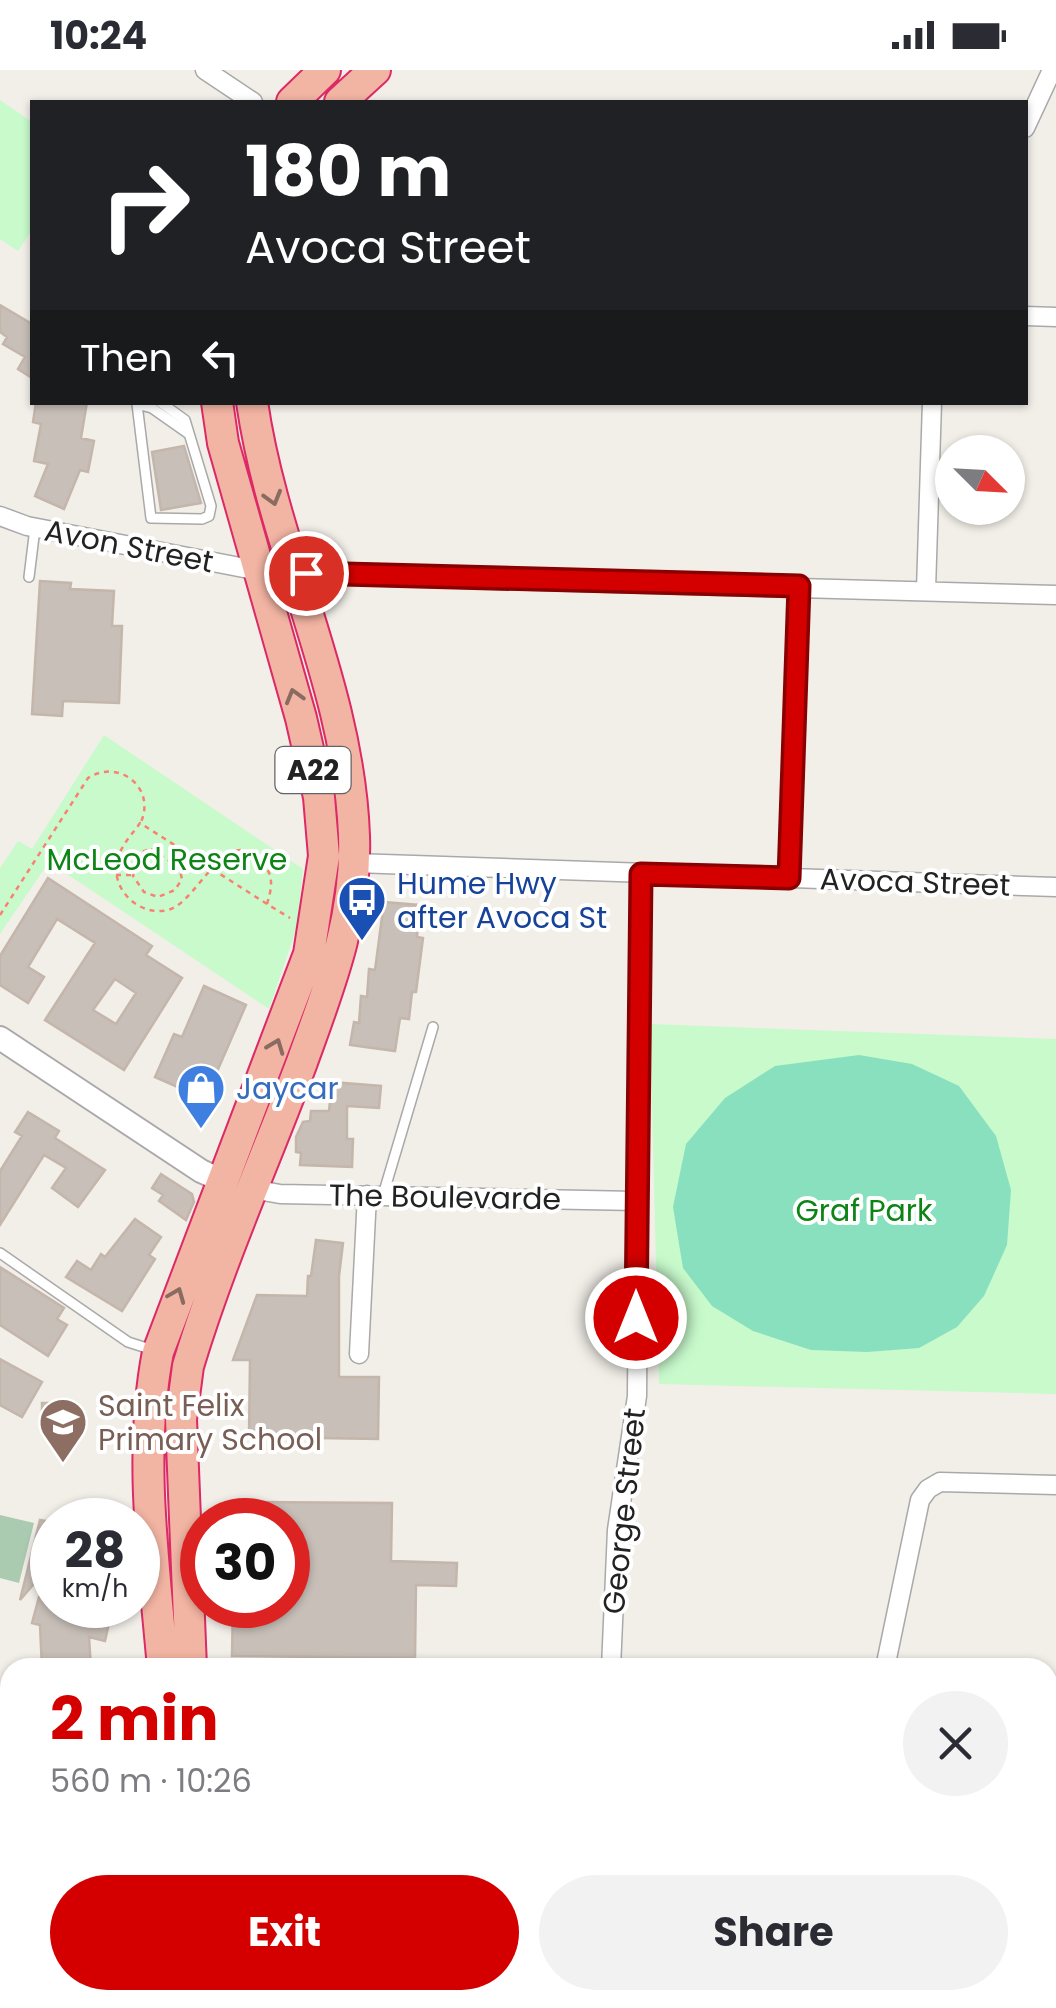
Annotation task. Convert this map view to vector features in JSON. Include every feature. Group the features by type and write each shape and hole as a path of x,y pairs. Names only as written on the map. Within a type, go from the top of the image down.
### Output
{"highway":[{"path":"294,100 326,70"},
{"path":"342,100 375,70"},
{"name":"A22","path":"163,1658 149,1453 149,1406 158,1352 309,954 324,856 310,756 223,443 218,405"},
{"name":"A22","path":"191,1658 182,1420 189,1361 344,942 352,905 351,803 335,716 270,490 253,405"},
{"path":"158,1352 189,1361"}],"street":[{"path":"205,70 251,100"},
{"path":"1028,122 1052,70"},
{"path":"1028,316 1056,318"},
{"path":"926,590 932,405"},
{"name":"Avon Street","path":"0,516 34,528 260,571"},
{"path":"295,574 1056,595"},
{"path":"789,878 799,586"},
{"name":"Avoca Street","path":"354,863 1056,886"},
{"name":"George Street","path":"611,1658 616,1530 637,1396 641,874"},
{"path":"0,1038 200,1171 223,1181"},
{"name":"The Boulevarde","path":"223,1181 280,1194 636,1201"},
{"path":"359,1354 375,1195"},
{"path":"888,1658 920,1500 928,1489 940,1482 1056,1484"}],"lane":[{"path":"138,405 151,518 202,519 209,516 207,488 201,480 185,420 164,405"},
{"path":"144,405 189,434"},
{"path":"29,577 34,528"},
{"path":"375,1195 433,1027"},
{"path":"0,1254 128,1342 158,1352"}],"path":[{"path":"0,914 88,778 95,773 115,771 139,786 146,802 140,823 121,848 116,876 129,898 145,909 166,911 180,905 220,856 232,852 250,854 262,862 272,881 267,904"},
{"path":"140,823 300,924"},
{"path":"151,850 179,867 182,879 174,890 158,897 144,892 133,875 138,853 151,850"},
{"path":"116,876 133,875"}],"green space":[{"path":"0,100 30,121 30,233 18,251 0,239"},
{"name":"McLeod Reserve","path":"104,735 303,869 297,927 269,1009 49,862 0,934 0,868 18,841 32,849"},
{"name":"Graf Park","path":"650,1024 1056,1039 1056,1394 659,1384"},
{"path":"859,1055 912,1064 959,1086 996,1136 1011,1190 1007,1245 984,1296 957,1327 919,1348 867,1352 811,1350 753,1331 712,1306 683,1268 673,1207 686,1144 725,1098 775,1066"},
{"path":"0,1515 30,1522 30,1539 19,1583 0,1578"}],"building":[{"path":"0,305 30,323 30,377 18,369 25,357 3,344 7,337 0,332"},
{"path":"36,405 86,405 81,438 94,441 88,472 80,470 64,509 35,496 48,464 34,461 41,424 33,422"},
{"path":"184,446 201,503 161,510 152,452"},
{"path":"40,581 71,583 70,589 114,591 112,626 122,626 119,703 63,701 62,716 32,714"},
{"path":"48,878 152,946 146,955 182,978 124,1070 45,1020 95,943 57,919 28,967 44,977 28,1003 0,985 0,956","holes":["115,979 136,993 116,1024 93,1010"]},
{"path":"384,902 419,905 417,937 423,938 416,992 412,992 409,1019 400,1018 395,1051 350,1045 354,1022 359,1023 361,996 367,997 369,969 375,970"},
{"path":"204,986 246,1005 205,1099 155,1077 174,1034 182,1037"},
{"path":"332,1082 381,1086 379,1108 347,1106 347,1139 353,1139 352,1167 300,1165 296,1137 303,1122 310,1121 311,1111 329,1111"},
{"path":"28,1112 59,1131 55,1138 105,1170 78,1207 52,1188 66,1168 44,1155 0,1225 0,1171 22,1136 15,1132"},
{"path":"161,1174 192,1194 194,1202 186,1220 159,1201 163,1195 152,1188"},
{"path":"135,1219 161,1237 149,1255 155,1259 122,1311 66,1277 77,1261 91,1270"},
{"path":"316,1240 343,1243 339,1276 339,1377 379,1377 378,1439 249,1437 250,1360 233,1360 257,1295 307,1296"},
{"path":"0,1267 64,1308 57,1319 67,1325 48,1356 0,1325"},
{"path":"0,1359 42,1382 22,1417 0,1405"},
{"path":"42,1403 67,1403 68,1438 50,1438 50,1429 42,1429"},
{"path":"310,1502 392,1503 391,1561 457,1563 456,1586 416,1585 415,1658 232,1656 233,1628 310,1628"},
{"path":"30,1560 30,1588 20,1600"},
{"path":"40,1628 108,1628 105,1641 89,1637 90,1658 42,1658"}],"place":[{"name":"Hume Hwy after Avoca St","path":"362,942"},
{"name":"Jaycar","path":"201,1130"},
{"name":"Saint Felix Primary School","path":"63,1464"}],"route":[{"path":"306,573 799,586 789,878 641,874 636,1318"}]}
